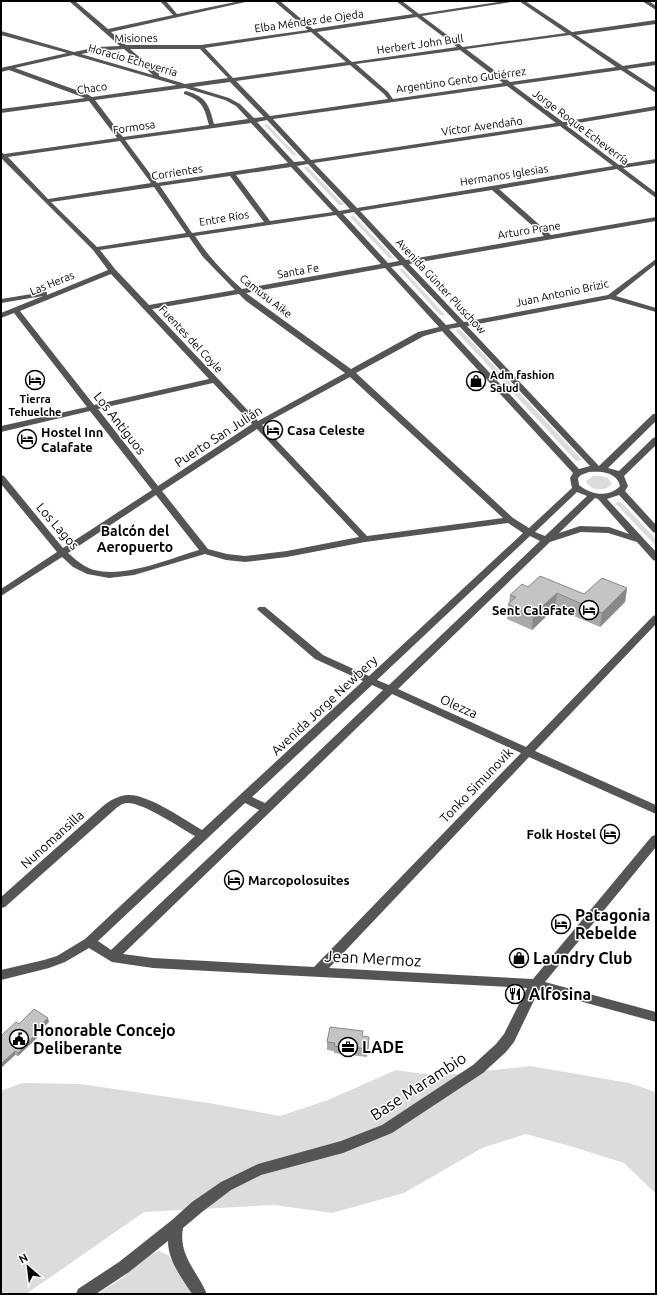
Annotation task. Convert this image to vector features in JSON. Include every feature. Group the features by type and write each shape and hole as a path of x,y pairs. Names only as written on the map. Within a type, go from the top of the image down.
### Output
{"street":[{"path":"72,1 162,79"},
{"path":"163,1 176,16"},
{"path":"108,31 246,1"},
{"path":"278,2 286,1"},
{"name":"Jorge Roque Echeverría","path":"399,1 463,48 656,196"},
{"name":"Elba Méndez de Ojeda","path":"201,47 515,1"},
{"path":"522,1 656,90"},
{"path":"645,1 656,8"},
{"path":"278,2 314,30 351,64 386,93 391,100"},
{"name":"Herbert John Bull","path":"186,86 656,22"},
{"name":"Horacio Echeverría","path":"1,33 186,86 234,102 253,120"},
{"name":"Misiones","path":"1,70 36,61 125,47 201,47"},
{"name":"Avenida Günter Pluschow","path":"201,47 600,469"},
{"name":"Argentino Gento Gutiérrez","path":"269,118 656,63"},
{"name":"Camusu Aike","path":"9,68 85,95 91,99 156,185 206,256 240,292 351,373 510,520 530,533 546,540"},
{"path":"125,68 154,83 191,94 203,100 212,126"},
{"name":"Chaco","path":"1,111 186,86"},
{"name":"Víctor Avendaño","path":"310,161 561,124 656,108"},
{"name":"Formosa","path":"2,155 269,118"},
{"name":"Avenida Günter Pluschow","path":"253,120 578,474"},
{"name":"Fuentes del Coyle","path":"2,155 46,201 96,249 112,271 365,539"},
{"name":"Corrientes","path":"46,201 310,161"},
{"name":"Hermanos Iglesias","path":"356,210 656,161"},
{"path":"231,173 268,222"},
{"path":"493,187 550,238"},
{"name":"Entre Ríos","path":"96,249 356,210"},
{"name":"Arturo Prane","path":"405,263 656,219"},
{"name":"Juan Antonio Brizic","path":"462,324 610,297 656,261"},
{"name":"Santa Fe","path":"147,308 405,263"},
{"name":"Las Heras","path":"1,316 112,271"},
{"path":"1,301 60,292"},
{"path":"610,297 656,310"},
{"name":"Los Antiguos","path":"15,310 205,552"},
{"name":"Puerto San Julián","path":"1,593 257,425 421,334 462,324"},
{"path":"1,429 215,380"},
{"path":"600,469 656,416"},
{"path":"619,476 656,440"},
{"path":"112,957 546,540 596,496 611,495 620,491 624,484 619,476 600,469 588,469 578,474 574,480 577,488 596,496 656,558"},
{"name":"Los Lagos","path":"3,483 62,553 76,565 90,572 109,574 131,573 205,552"},
{"name":"Avenida Jorge Newbery","path":"1,974 45,965 61,958 89,942 577,488"},
{"path":"620,491 656,530"},
{"path":"205,552 226,557 245,559 286,554 365,539 510,520"},
{"path":"546,540 580,530 609,530 639,540"},
{"name":"Olezza","path":"262,609 319,657 656,810"},
{"name":"Tonko Simunovik","path":"317,972 656,618"},
{"name":"Nunomansilla","path":"1,904 106,810 124,799 130,798 143,802 204,836"},
{"path":"245,798 267,809"},
{"name":"Base Marambio","path":"83,1294 124,1267 177,1225 211,1195 241,1178 279,1164 343,1147 373,1136 402,1121 478,1068 501,1048 516,1026 536,984 656,839"},
{"name":"Jean Mermoz","path":"89,942 112,957 153,962 536,984 656,1017"},
{"path":"177,1225 173,1240 176,1251 200,1294"}],"shaded area":[{"path":"267,124 297,155 293,155 264,125"},
{"path":"308,167 344,205 339,205 304,168"},
{"path":"354,216 394,258 389,258 350,217"},
{"path":"399,269 403,269 445,315 440,315"},
{"path":"460,329 582,460 576,461 455,330"},
{"path":"593,476 608,478 612,484 609,487 602,489 591,487 586,481"},
{"path":"617,502 621,502 656,539 656,546 616,504"},
{"path":"530,1066 629,1083 656,1092 656,1194 624,1163 526,1134 482,1148 404,1193 332,1213 274,1205 144,1212 26,1294 1,1294 1,1091 22,1083 81,1084 209,1103 280,1116 328,1100 396,1070 438,1076"},
{"path":"159,1251 168,1255 195,1294 98,1294 122,1278 148,1255"}],"building":[{"path":"540,576 584,594 602,578 627,588 602,613 557,593 533,615 508,604 516,597 510,595 522,584 528,587"},
{"name":"Honorable Concejo Deliberante","path":"34,1009 48,1018 33,1032 36,1034 18,1053 15,1051 1,1064 1,1036 16,1022 19,1024"},
{"path":"330,1027 363,1031 362,1036 369,1037 368,1049 334,1046 335,1043 327,1042"}],"place":[{"name":"Tierra Tehuelche","path":"35,380"},
{"name":"Adm fashion Salud","path":"476,381"},
{"name":"Casa Celeste","path":"273,430"},
{"name":"Hostel Inn Calafate","path":"27,439"},
{"name":"Sent Calafate","path":"589,610"},
{"name":"Folk Hostel","path":"610,834"},
{"name":"Marcopolosuites","path":"234,880"},
{"name":"Patagonia Rebelde","path":"561,924"},
{"name":"Laundry Club","path":"519,958"},
{"name":"Alfosina","path":"515,994"},
{"name":"Honorable Concejo Deliberante","path":"19,1039"},
{"name":"LADE","path":"348,1047"}],"district":[{"name":"Balcón del Aeropuerto","path":"135,540"}]}
